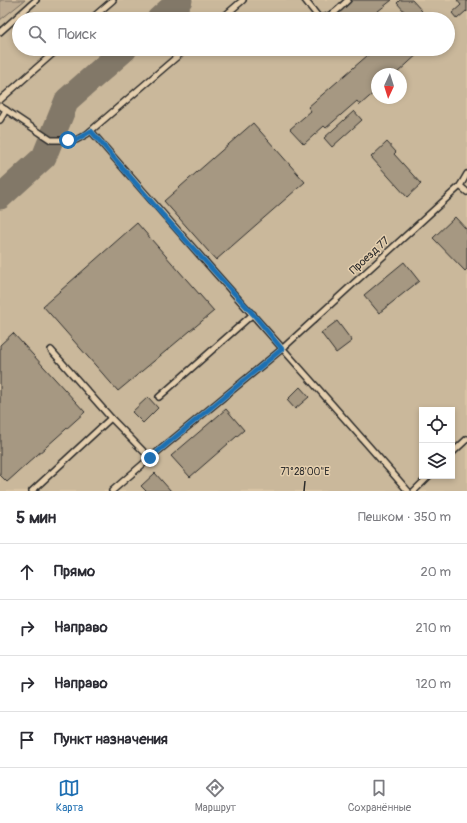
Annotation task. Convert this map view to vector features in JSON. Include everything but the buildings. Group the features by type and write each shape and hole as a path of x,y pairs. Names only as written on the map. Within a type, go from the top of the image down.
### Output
{"lane":[{"path":"22,12 36,0"},
{"path":"99,12 113,0"},
{"path":"229,12 243,0"},
{"path":"305,0 315,12"},
{"path":"334,12 348,0"},
{"path":"0,32 12,21"},
{"path":"0,100 50,56"},
{"path":"0,106 51,140 76,140 91,131 178,56"},
{"path":"0,120 6,110"},
{"path":"91,131 162,214 253,314 282,349 408,491"},
{"name":"Проезд 77","path":"112,491 282,349 460,186 467,174"},
{"path":"460,186 467,192"},
{"path":"159,397 253,314"},
{"path":"51,350 111,418 150,458"},
{"path":"32,491 111,418"},
{"path":"455,450 467,439"},
{"path":"414,491 426,479"}],"shaded area":[{"path":"0,0 467,0 467,491 0,491"},
{"path":"0,0 25,0 0,20"}],"taxiway":[{"path":"167,12 180,0"},
{"path":"0,197 44,157 67,100 117,56"}],"route":[{"path":"68,140 76,140 91,131 162,214 253,314 282,349 150,458"}]}
